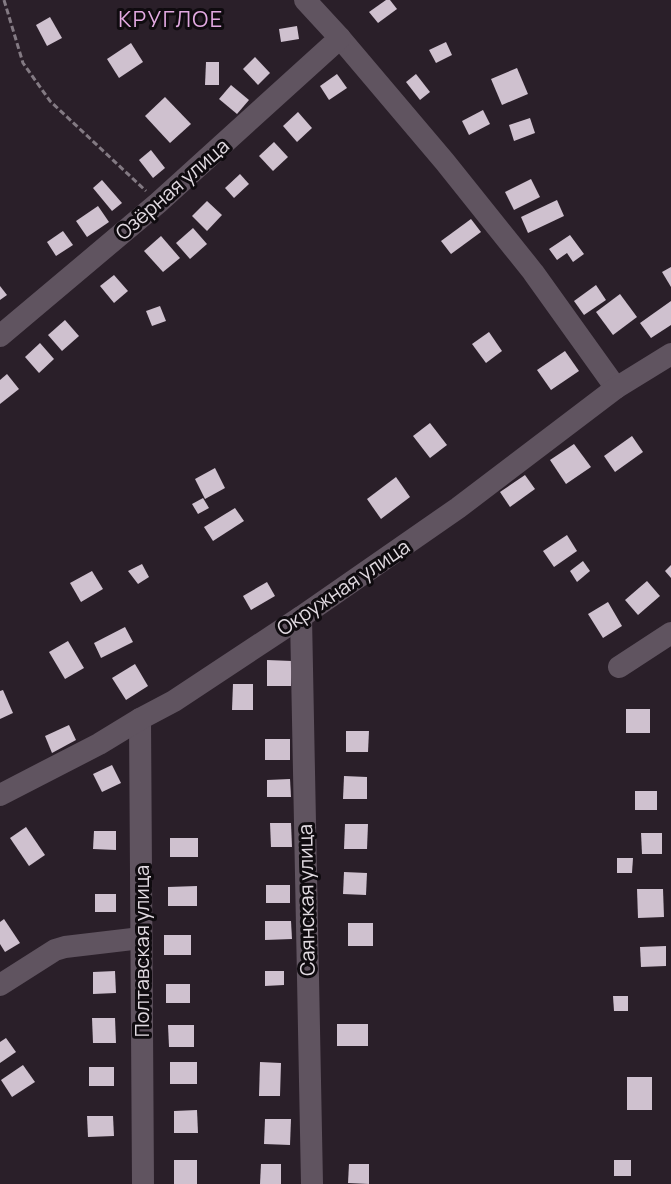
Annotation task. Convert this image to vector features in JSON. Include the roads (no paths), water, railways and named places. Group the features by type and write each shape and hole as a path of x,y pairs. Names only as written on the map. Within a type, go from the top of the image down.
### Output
{"street":[{"path":"305,0 446,162 533,272 616,388"},
{"name":"Озёрная улица","path":"0,336 158,203 340,38"},
{"name":"Окружная улица","path":"0,795 99,744 140,718 174,701 301,617 466,502 616,388 671,354"},
{"name":"Саянская улица","path":"301,617 312,1184"},
{"path":"619,667 671,633"},
{"name":"Полтавская улица","path":"140,718 143,1184"},
{"path":"0,985 55,950 141,938"}],"district":[{"name":"КРУГЛОЕ","path":"171,19"}]}
